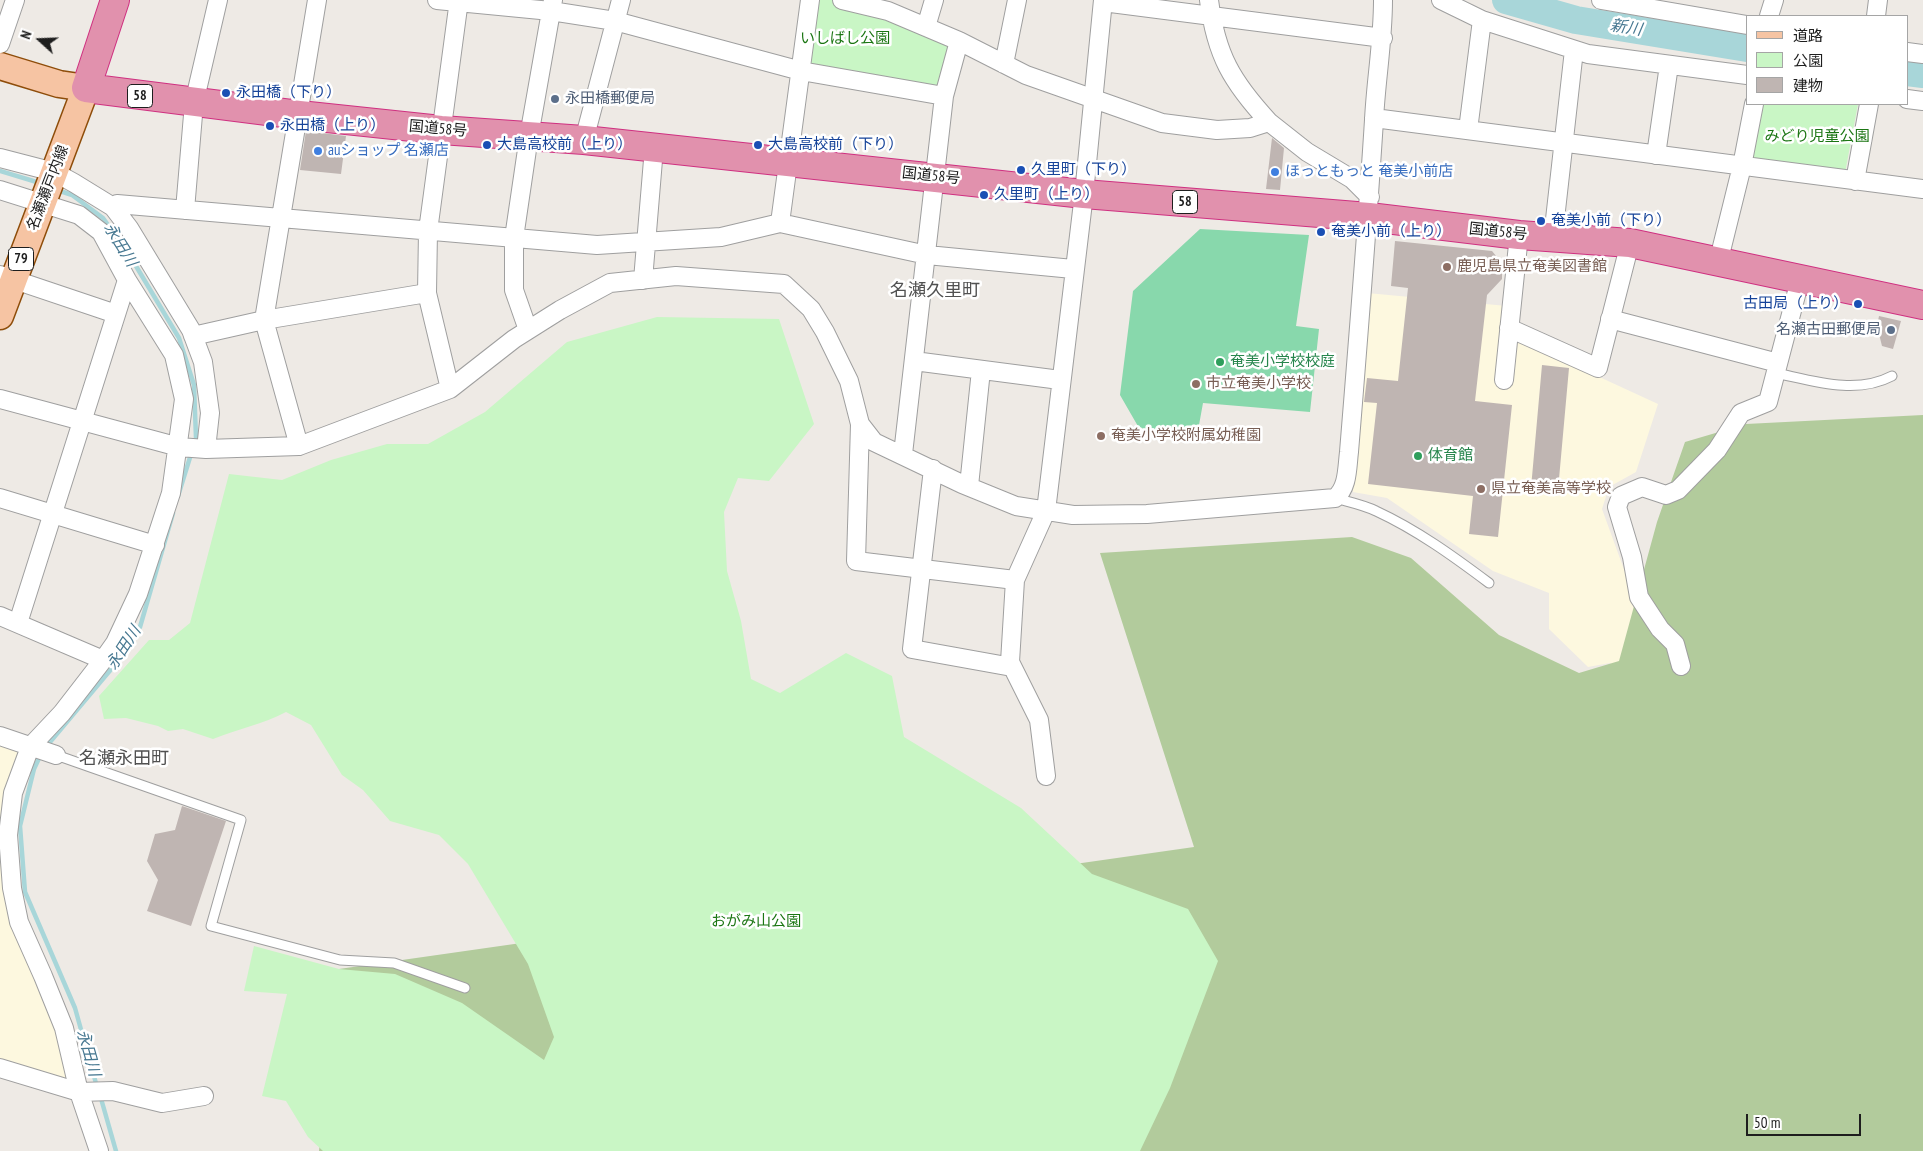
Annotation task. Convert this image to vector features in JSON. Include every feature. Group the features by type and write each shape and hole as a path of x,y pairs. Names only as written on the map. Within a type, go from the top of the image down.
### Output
{"highway":[{"path":"86,88 115,0"},
{"name":"国道58号","path":"86,88 299,115 441,130 584,140 936,176 1084,194 1369,207 1519,235 1630,243 1800,280 1921,301"}],"main road":[{"path":"0,66 59,84 86,88"},
{"name":"名瀬瀬戸内線","path":"0,316 7,277 44,202 86,88"}],"street":[{"path":"0,44 15,0"},
{"path":"185,210 194,103 218,0"},
{"path":"299,446 264,320 317,0"},
{"path":"437,0 552,6 801,71 944,96"},
{"path":"584,140 621,0"},
{"path":"780,223 810,0"},
{"path":"842,0 870,4 959,41 1026,75 1092,100 1162,123 1196,130 1250,128 1269,122"},
{"path":"926,27 934,0"},
{"path":"1004,64 1017,0"},
{"path":"860,424 874,442 968,486 1016,506 1046,511 1073,515 1147,514 1336,498 1345,485 1349,452 1369,207 1374,118 1383,38 1383,0"},
{"path":"1441,0 1482,20 1574,50 1746,75"},
{"path":"1601,0 1664,5 1746,25"},
{"path":"1769,15 1774,0"},
{"path":"1876,15 1878,0"},
{"path":"450,389 427,293 428,231 459,1"},
{"path":"1046,776 1039,720 1010,662 1016,580 1046,511 1073,269 1084,194 1103,1 1210,8 1383,38"},
{"path":"528,330 514,290 514,238 529,136 552,6"},
{"path":"1210,8 1221,54 1242,92 1269,122 1307,152 1352,179 1369,207"},
{"path":"1468,130 1482,20"},
{"path":"903,454 944,96 959,41"},
{"path":"1553,237 1574,50"},
{"path":"1908,52 1923,54"},
{"path":"1656,155 1669,64"},
{"path":"1908,99 1923,101"},
{"path":"1718,263 1742,166 1754,105"},
{"path":"1855,181 1870,105"},
{"path":"1374,118 1923,189"},
{"path":"642,280 654,148"},
{"path":"0,158 54,172 113,207 129,228 193,336 203,362 210,413 206,449"},
{"path":"0,190 44,202 79,215 101,232 127,280 174,355 184,399 179,447 171,493 138,594 115,643 62,713 30,747 12,801 8,835 12,888 19,922 44,976 64,1028 79,1092 99,1151"},
{"path":"113,207 117,204 597,245 721,237 780,223 927,255 1073,269"},
{"path":"1504,380 1519,235"},
{"path":"1509,328 1598,368 1630,243"},
{"path":"0,399 179,447 206,449 299,446 450,389 528,330 560,310 610,284 676,276 784,284 811,309 825,332 849,381 860,424 856,561 1016,580"},
{"path":"7,277 116,314"},
{"path":"18,623 127,280"},
{"path":"1681,666 1675,644 1660,629 1639,597 1632,558 1617,507 1621,496 1642,487 1666,495 1678,490 1717,450 1741,413 1768,402 1800,280"},
{"path":"193,336 264,320 427,293"},
{"path":"1610,319 1777,368"},
{"path":"914,361 1060,380"},
{"path":"968,486 981,370"},
{"path":"933,469 912,649 1012,667"},
{"path":"0,498 155,545"},
{"path":"0,616 103,660"},
{"path":"0,736 56,755"},
{"path":"0,1068 79,1092 114,1091 162,1103 204,1096"}],"lane":[{"path":"1777,368 1827,384 1861,386 1880,382 1892,376"},
{"path":"1336,498 1374,510 1413,531 1445,551 1489,583"},
{"path":"56,755 241,820 212,926 340,960 394,963 465,988"}],"shaded area":[{"name":"県立奄美高等学校","path":"1367,293 1507,306 1504,333 1658,404 1636,472 1609,487 1602,509 1634,597 1648,687 1610,663 1588,667 1549,629 1549,593 1493,571 1387,498 1353,492"},
{"path":"0,735 30,747 13,793 12,888 79,1092 0,1068"}],"green space":[{"name":"いしばし公園","path":"814,0 834,0 954,41 941,92 805,68"},
{"name":"みどり児童公園","path":"1757,105 1858,105 1845,173 1746,160"},
{"name":"奄美小学校校庭","path":"1200,229 1309,235 1296,326 1319,329 1310,412 1203,403 1197,436 1139,428 1120,395 1133,291"},
{"name":"おがみ山公園","path":"657,317 779,319 814,424 769,481 738,478 724,512 727,571 741,621 751,679 780,693 846,653 892,676 904,737 1021,808 1092,874 1188,909 1218,961 1170,1088 1140,1151 323,1151 308,1137 286,1101 262,1096 287,994 244,991 254,946 339,969 395,974 462,1003 544,1060 554,1037 528,964 468,864 439,835 390,821 363,790 342,775 311,725 286,712 213,739 183,729 168,731 158,726 126,718 104,719 99,696 149,640 169,640 190,623 229,474 282,480 331,460 387,444 428,444 485,412 567,342"},
{"path":"1923,415 1923,1151 319,1151 339,969 1194,847 1100,553 1352,537 1411,558 1499,635 1579,673 1619,661 1657,522 1685,442 1746,424"}],"building":[{"name":"auショップ 名瀬店","path":"306,131 346,136 341,174 300,170"},
{"path":"1272,138 1284,148 1280,190 1266,189"},
{"path":"1395,241 1492,251 1502,263 1502,279 1487,295 1475,401 1512,405 1498,537 1469,534 1473,496 1368,484 1377,403 1364,402 1367,378 1398,381 1408,288 1391,286"},
{"path":"1879,316 1901,321 1893,349 1882,346 1877,326"},
{"path":"1542,365 1569,368 1558,490 1531,488"},
{"path":"182,806 226,821 191,926 147,911 158,880 147,861 155,834 175,830"}],"waterway":[{"name":"新川","path":"1506,0 1576,20 1746,48"},
{"name":"新川","path":"1908,72 1923,74"},
{"name":"永田川","path":"0,171 40,183"},
{"name":"永田川","path":"57,190 72,195 103,218 127,251 179,338 194,385 196,438 194,444"},
{"name":"永田川","path":"178,496 192,451"},
{"name":"永田川","path":"45,748 118,661 140,627 173,513"},
{"name":"永田川","path":"41,754 34,769 20,826 25,892 75,1008 97,1087"},
{"name":"永田川","path":"100,1095 116,1151"}],"place":[{"name":"永田橋（下り）","path":"226,93"},
{"name":"永田橋郵便局","path":"555,99"},
{"name":"永田橋（上り）","path":"270,126"},
{"name":"大島高校前（上り）","path":"487,145"},
{"name":"大島高校前（下り）","path":"758,145"},
{"name":"auショップ 名瀬店","path":"318,151"},
{"name":"久里町（下り）","path":"1021,170"},
{"name":"ほっともっと 奄美小前店","path":"1275,172"},
{"name":"久里町（上り）","path":"984,195"},
{"name":"奄美小前（下り）","path":"1541,221"},
{"name":"奄美小前（上り）","path":"1321,232"},
{"name":"鹿児島県立奄美図書館","path":"1447,267"},
{"name":"古田局（上り）","path":"1858,304"},
{"name":"名瀬古田郵便局","path":"1891,330"},
{"name":"奄美小学校校庭","path":"1220,362"},
{"name":"市立奄美小学校","path":"1196,384"},
{"name":"奄美小学校附属幼稚園","path":"1101,436"},
{"name":"体育館","path":"1418,456"},
{"name":"県立奄美高等学校","path":"1481,489"}],"district":[{"name":"名瀬久里町","path":"935,291"},
{"name":"名瀬永田町","path":"124,759"}]}
